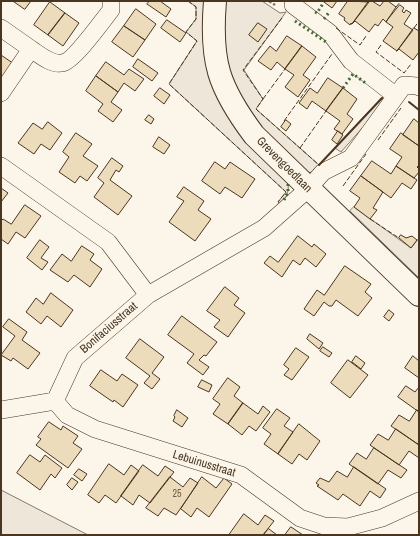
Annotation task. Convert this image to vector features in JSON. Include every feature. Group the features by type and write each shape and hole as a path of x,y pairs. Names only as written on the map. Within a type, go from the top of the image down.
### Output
{"street":[{"path":"1,28 49,61 63,63 72,58 111,10 111,1"},
{"name":"Grevengoedlaan","path":"215,1 213,27 215,54 219,74 238,114 254,135 419,295"},
{"path":"293,5 330,33 351,61 396,96"},
{"path":"1,93 31,49"},
{"name":"Bonifaciusstraat","path":"55,401 75,358 148,295 264,228 308,189 323,172 351,158 404,85 419,87"},
{"name":"Bonifaciusstraat","path":"1,166 108,242 148,295"},
{"path":"1,410 55,401"},
{"name":"Lebuinusstraat","path":"55,401 66,415 95,430 241,475 300,518 324,526 347,531 382,518 419,501"}],"shaded area":[{"path":"188,1 207,1 204,32 287,179 288,193 280,204 278,202 286,192 169,84 197,41 186,32 196,19 196,7"},
{"path":"224,1 262,1 280,13 286,12 244,70 263,99 256,109 319,165 316,170 310,173 302,171 248,113 226,68 221,36"},
{"path":"382,98 383,100 380,108 341,152 335,148"},
{"path":"354,207 411,248 419,238 419,278 350,211"},
{"path":"1,490 88,535 1,535"}],"building":[{"path":"13,1 31,1 25,9"},
{"path":"150,1 160,1 171,9 166,17 147,4"},
{"path":"337,1 332,8 324,2"},
{"path":"348,1 369,2 350,25 344,20 345,18 339,14"},
{"path":"369,1 372,1 380,6 384,1 388,1 396,7 386,22 383,19 378,26 375,24 369,32 355,21 352,24"},
{"path":"50,2 65,13 48,35 34,25"},
{"path":"400,5 404,8 402,11 404,13 406,10 411,13 404,24 413,30 397,51 383,41 393,27 386,22"},
{"path":"136,9 156,24 145,40 124,26"},
{"path":"65,13 79,23 63,46 48,35"},
{"path":"167,20 186,33 180,42 161,28"},
{"path":"258,23 267,29 258,42 249,35"},
{"path":"124,26 145,40 133,57 112,42"},
{"path":"414,28 419,31 419,52 413,60 399,49 397,51"},
{"path":"287,36 302,46 285,69 277,62 271,70 258,61 270,46 276,51"},
{"path":"302,46 316,57 303,75 310,80 298,97 285,87 294,75 285,69"},
{"path":"1,55 17,66 6,81 1,77"},
{"path":"138,59 158,73 152,81 133,67"},
{"path":"106,62 124,75 129,69 144,79 135,91 124,83 118,92 96,76"},
{"path":"96,76 118,92 111,102 122,110 113,122 98,111 103,104 86,91"},
{"path":"328,78 343,88 326,111 312,101 307,109 299,103 310,88 317,93"},
{"path":"160,88 170,95 164,104 154,96"},
{"path":"343,88 357,99 347,114 353,119 342,134 334,129 340,121 326,111"},
{"path":"149,115 154,119 151,124 145,120"},
{"path":"414,119 419,123 419,146 403,135"},
{"path":"286,120 291,124 286,131 281,127"},
{"path":"48,122 62,133 50,150 41,144 34,154 18,143 33,123 42,129"},
{"path":"338,131 343,135 337,144 332,140"},
{"path":"76,133 92,144 83,156 98,166 87,181 80,176 75,183 59,172 69,157 63,152"},
{"path":"401,133 419,146 419,165 417,167 419,172 414,178 396,166 402,157 390,149"},
{"path":"159,137 170,145 164,154 153,147"},
{"path":"112,158 123,166 119,172 116,170 110,180 132,196 118,215 94,197 104,183 98,178"},
{"path":"372,161 391,174 396,166 417,180 411,189 402,183 391,198 361,176"},
{"path":"215,162 225,169 230,162 255,179 242,198 225,187 220,194 202,181"},
{"path":"361,176 383,192 373,208 377,210 370,219 354,207 360,198 350,191"},
{"path":"184,187 204,201 198,210 211,219 195,241 169,222 184,201 177,197"},
{"path":"1,188 8,193 1,202"},
{"path":"25,205 41,216 25,238 16,232 8,244 1,239 1,221 3,219 11,224"},
{"path":"401,235 406,238 412,236 417,240 411,248 399,238"},
{"path":"298,236 312,247 314,244 326,254 316,267 305,258 300,265 293,260 282,277 264,263 270,256 278,262"},
{"path":"40,240 49,247 41,258 48,262 42,270 27,258"},
{"path":"82,246 94,254 90,260 102,269 90,287 74,275 68,282 50,270 62,254 71,261"},
{"path":"345,266 371,284 365,292 372,298 358,316 336,300 332,306 329,306 324,302 314,316 304,309 317,290 324,295"},
{"path":"225,287 239,298 234,305 245,313 228,337 214,327 220,320 207,311"},
{"path":"51,293 73,310 61,327 47,316 41,324 26,312 36,298 43,304"},
{"path":"389,310 394,314 389,321 384,317"},
{"path":"182,316 217,342 206,356 204,355 199,360 209,367 203,375 187,363 194,354 168,335"},
{"path":"9,319 27,332 22,340 40,353 28,369 13,358 11,361 1,355 15,336 3,327"},
{"path":"310,334 323,343 319,349 307,339"},
{"path":"140,339 164,357 152,373 160,379 152,389 144,383 150,376 126,358"},
{"path":"323,347 332,353 329,357 320,351"},
{"path":"296,348 309,357 292,380 284,375 289,369 284,365"},
{"path":"356,356 365,363 361,369 352,362"},
{"path":"413,356 419,361 419,378 405,368"},
{"path":"348,360 368,375 350,398 331,383"},
{"path":"101,370 117,381 122,374 138,385 123,407 90,386"},
{"path":"228,378 240,387 234,396 243,403 228,424 213,414 220,404 213,399"},
{"path":"202,380 212,385 209,392 198,387"},
{"path":"406,386 415,392 419,387 419,412 398,397"},
{"path":"243,403 258,414 263,406 270,412 256,431 249,426 242,435 228,424"},
{"path":"277,409 290,418 284,426 293,432 278,454 264,444 271,434 263,428"},
{"path":"177,410 188,418 182,427 173,421"},
{"path":"417,410 419,412 419,445 391,426 399,415 409,421"},
{"path":"49,422 61,430 63,426 78,436 73,443 82,449 68,468 36,445 41,439 38,437"},
{"path":"299,424 320,441 307,460 299,454 292,464 278,454"},
{"path":"396,429 419,445 419,458 409,451 399,465 370,445 378,434 388,440"},
{"path":"374,448 407,470 401,478 388,470 378,484 349,464 357,453 366,459"},
{"path":"30,455 40,462 45,455 62,468 55,478 51,474 40,490 17,473"},
{"path":"109,464 124,475 131,465 139,471 116,503 105,495 99,503 88,495"},
{"path":"143,465 158,476 165,466 174,472 150,503 139,495 133,505 121,496"},
{"path":"354,467 386,489 380,498 370,491 360,506 343,494 338,500 317,486 319,485 316,483 320,478 329,482 337,471 347,477"},
{"path":"79,469 87,474 82,481 74,475"},
{"path":"170,477 183,487 190,478 198,483 176,515 164,508 158,516 146,508"},
{"path":"202,477 216,488 224,478 232,484 209,517 197,508 191,517 181,509"},
{"path":"72,478 78,482 72,490 67,485"},
{"path":"244,514 258,525 265,515 274,521 263,535 229,535"},
{"path":"291,527 303,535 285,535"},
{"path":"269,529 277,535 263,535"}],"hedge":[{"path":"315,12 317,13 324,2"},
{"path":"324,19 330,11"},
{"path":"295,21 326,42"},
{"path":"343,88 353,74 367,84"},
{"path":"284,200 288,192 288,183"}],"fence":[{"path":"188,1 196,7 196,19 186,32 197,41 169,84 286,192 278,202"},
{"path":"396,7 401,1"},
{"path":"282,18 243,70 263,99 256,109 319,165"},
{"path":"414,28 419,21"},
{"path":"336,28 360,45 366,36"},
{"path":"381,45 376,52 404,73 411,64"},
{"path":"284,121 332,54"},
{"path":"263,99 285,69"},
{"path":"378,140 401,108"},
{"path":"300,148 326,111"},
{"path":"343,186 366,154"},
{"path":"370,219 399,238"}],"wall":[{"path":"319,165 382,98"},
{"path":"409,102 419,110"}]}
